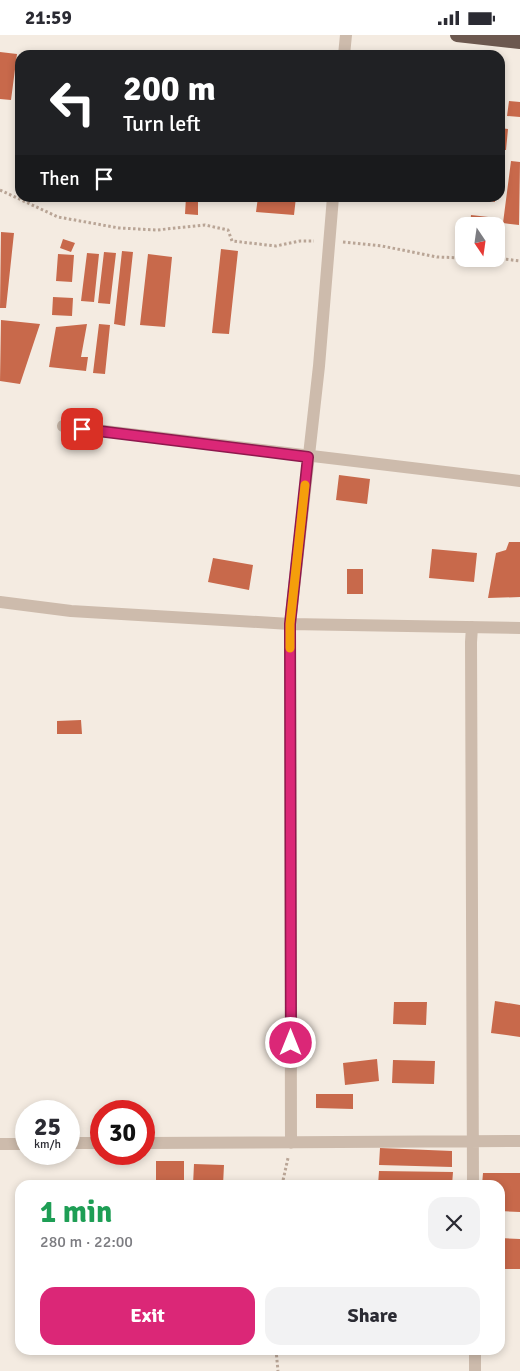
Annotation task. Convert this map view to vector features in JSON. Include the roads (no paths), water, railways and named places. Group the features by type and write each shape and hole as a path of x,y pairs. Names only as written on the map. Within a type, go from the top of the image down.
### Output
{"highway":[{"path":"457,35 520,42"}],"street":[{"path":"344,50 346,35"},
{"path":"291,1143 290,624 319,366 333,202"},
{"path":"63,426 308,457 520,481"},
{"path":"0,603 71,611 290,624 520,628"},
{"path":"472,627 473,1180"},
{"path":"155,1143 520,1141"},
{"path":"0,1144 15,1143"},
{"path":"475,1355 475,1371"}]}
